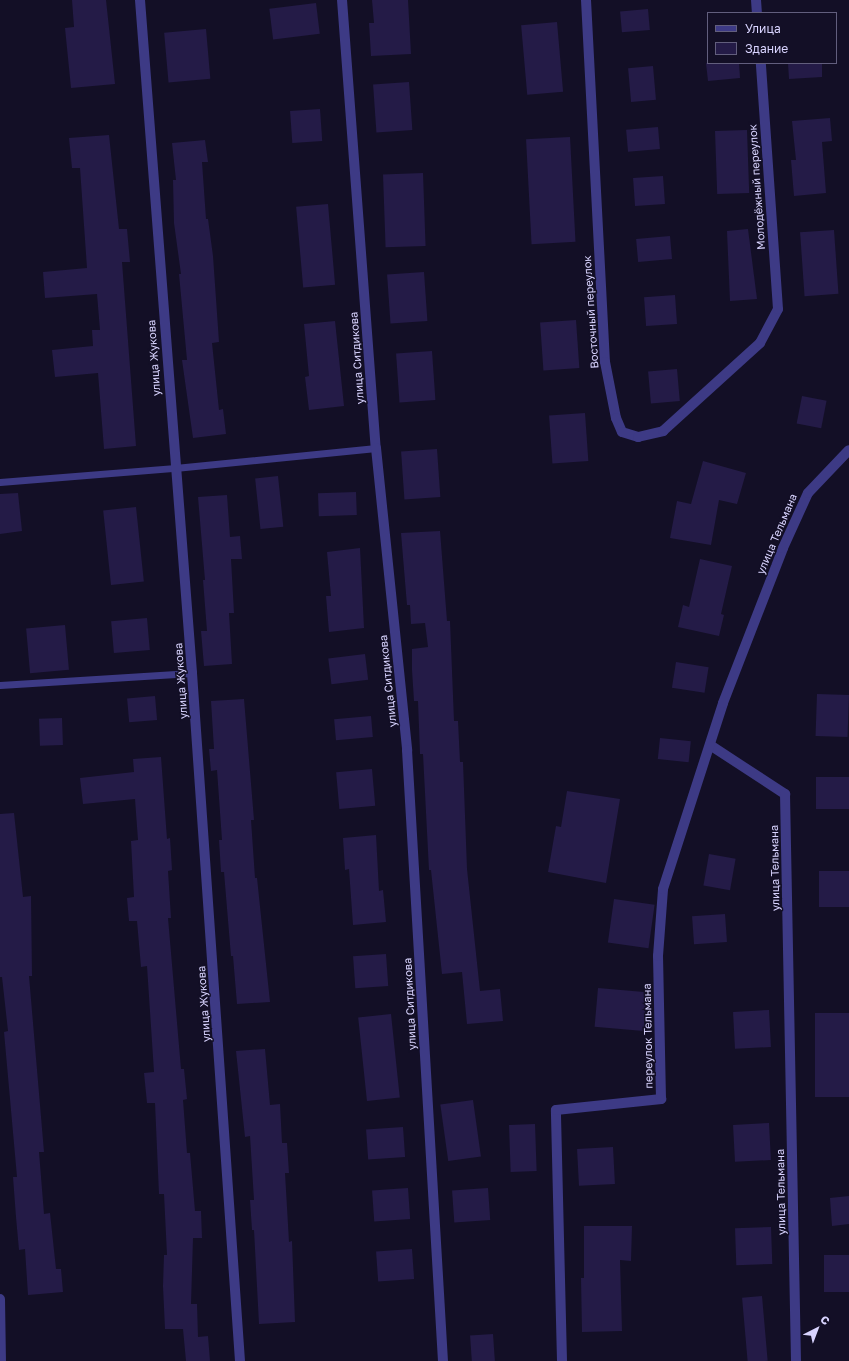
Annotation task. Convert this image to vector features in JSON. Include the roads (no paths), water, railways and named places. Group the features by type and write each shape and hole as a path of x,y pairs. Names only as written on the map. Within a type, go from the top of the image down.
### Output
{"street":[{"name":"улица Жукова","path":"140,0 174,468 192,672 240,1361"},
{"name":"улица Ситдикова","path":"342,0 376,448 408,750 443,1361"},
{"name":"Восточный переулок","path":"586,0 605,362 616,418 622,432 638,437 663,431 760,343 778,309"},
{"path":"756,0 757,12"},
{"name":"Молодёжный переулок","path":"760,64 778,309"},
{"name":"улица Тельмана","path":"796,1361 785,794 710,745 783,548 808,493 849,450"},
{"name":"переулок Тельмана","path":"562,1361 556,1110 661,1099 658,956 663,889 710,745"},
{"path":"0,1300 1,1361"}],"lane":[{"path":"0,482 174,468 376,448"},
{"path":"0,685 192,672"}]}
